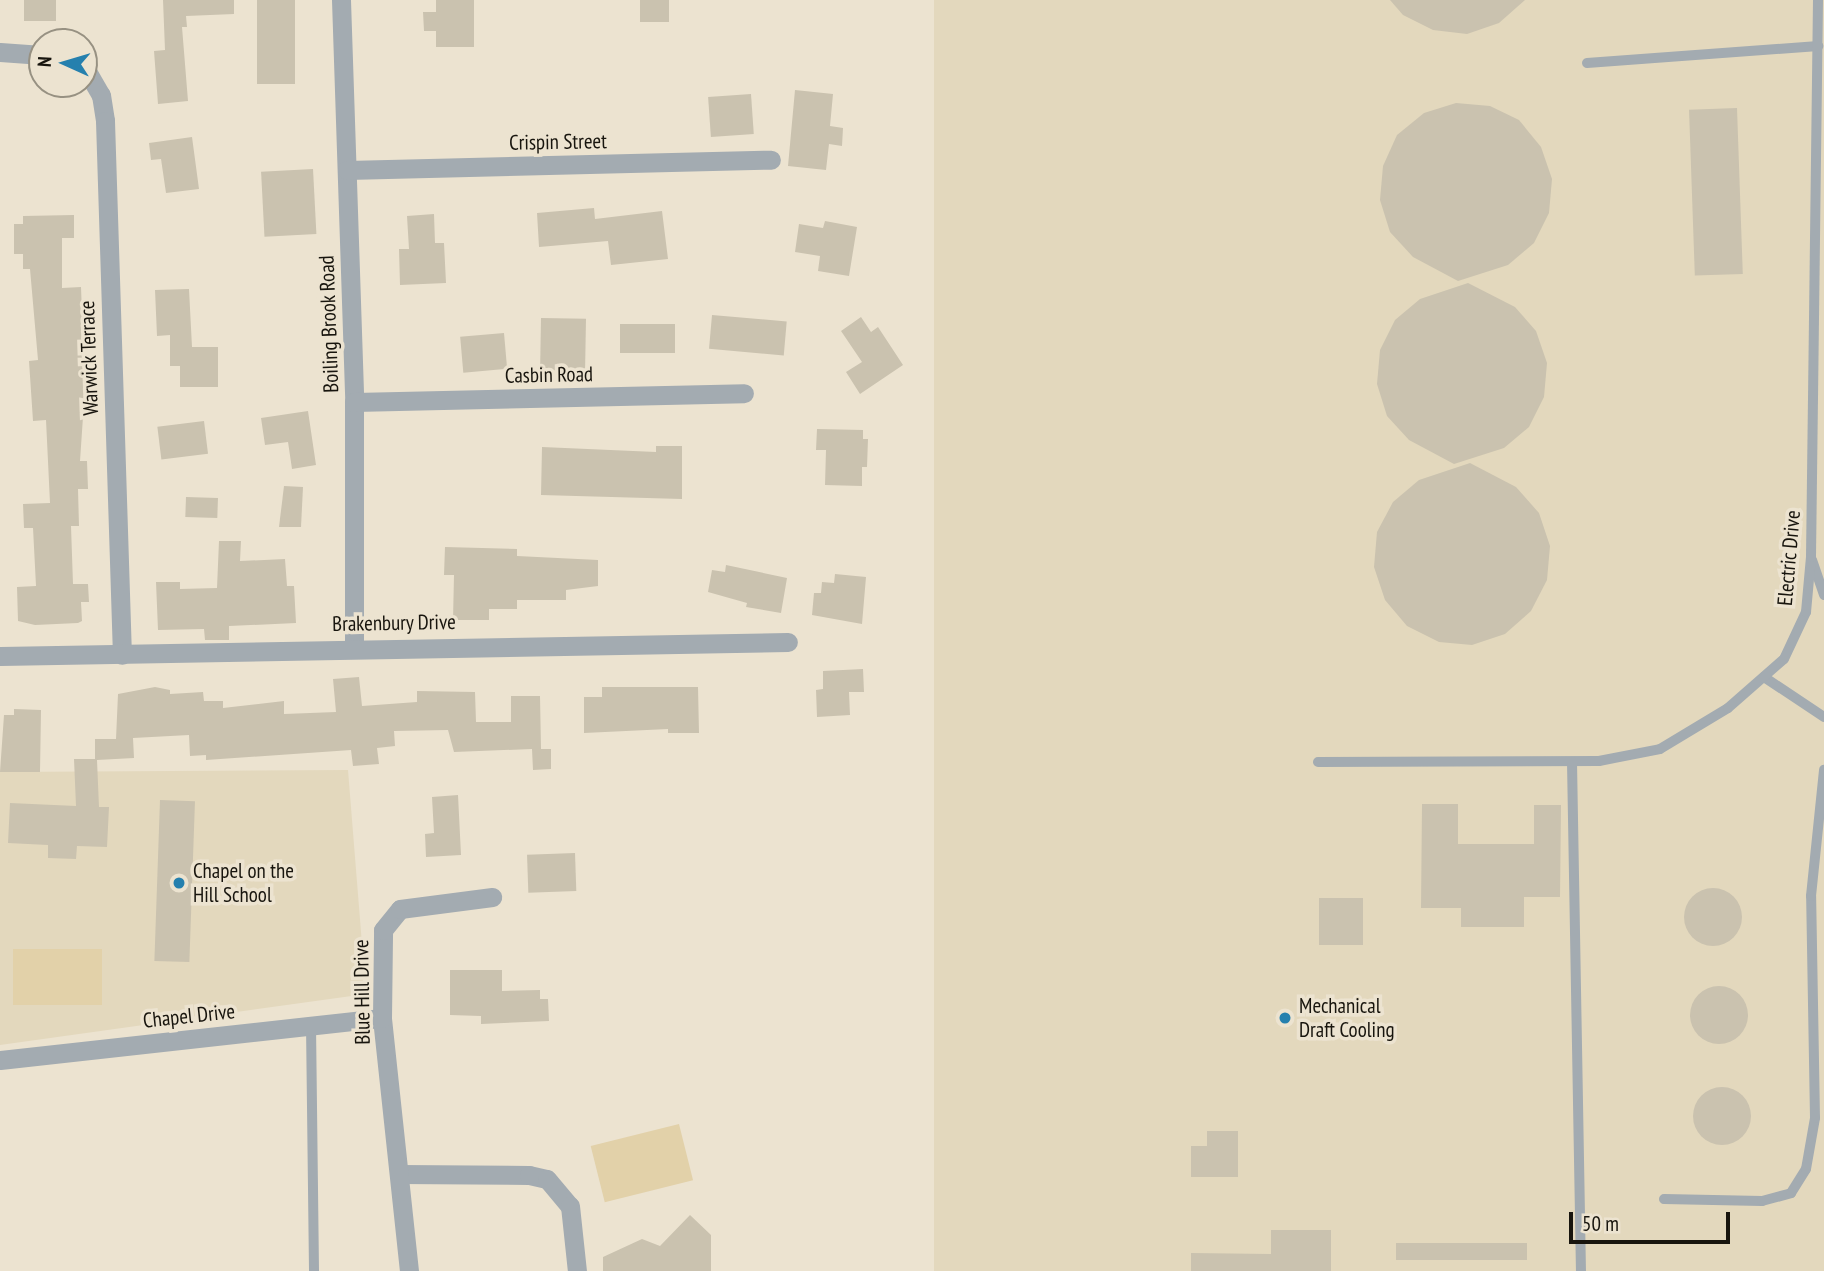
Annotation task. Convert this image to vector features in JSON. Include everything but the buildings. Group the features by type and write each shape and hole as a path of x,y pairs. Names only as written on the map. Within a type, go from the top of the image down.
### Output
{"street":[{"name":"Boiling Brook Road","path":"341,0 354,402 354,646"},
{"path":"0,52 28,54"},
{"name":"Warwick Terrace","path":"98,90 105,121 122,655"},
{"name":"Crispin Street","path":"347,170 771,160"},
{"name":"Casbin Road","path":"354,402 744,393"},
{"name":"Brakenbury Drive","path":"0,656 122,655 354,646 788,642"},
{"name":"Blue Hill Drive","path":"409,1271 382,1018 381,947 389,917 416,904 492,897"},
{"name":"Chapel Drive","path":"0,1060 382,1018"},
{"path":"398,1174 529,1175 547,1179 570,1206 577,1271"}],"lane":[{"name":"Electric Drive","path":"1318,762 1599,761 1660,749 1728,708 1784,659 1806,612 1820,421 1818,0"},
{"path":"1587,63 1818,46"},
{"path":"1811,557 1824,595"},
{"path":"1764,677 1824,717"},
{"path":"1572,761 1581,1271"},
{"path":"1664,1199 1762,1201 1791,1193 1806,1169 1815,1118 1811,896 1824,770"},
{"path":"311,1025 314,1271"}],"shaded area":[{"path":"934,0 1824,0 1824,1271 934,1271"},
{"name":"Chapel on the Hill School","path":"348,770 366,994 0,1045 0,772"},
{"path":"13,949 102,949 102,1005 13,1005"},
{"path":"679,1124 693,1180 605,1202 591,1146"}],"place":[{"name":"Chapel on the Hill School","path":"179,883"},
{"name":"Mechanical Draft Cooling","path":"1285,1018"}]}
